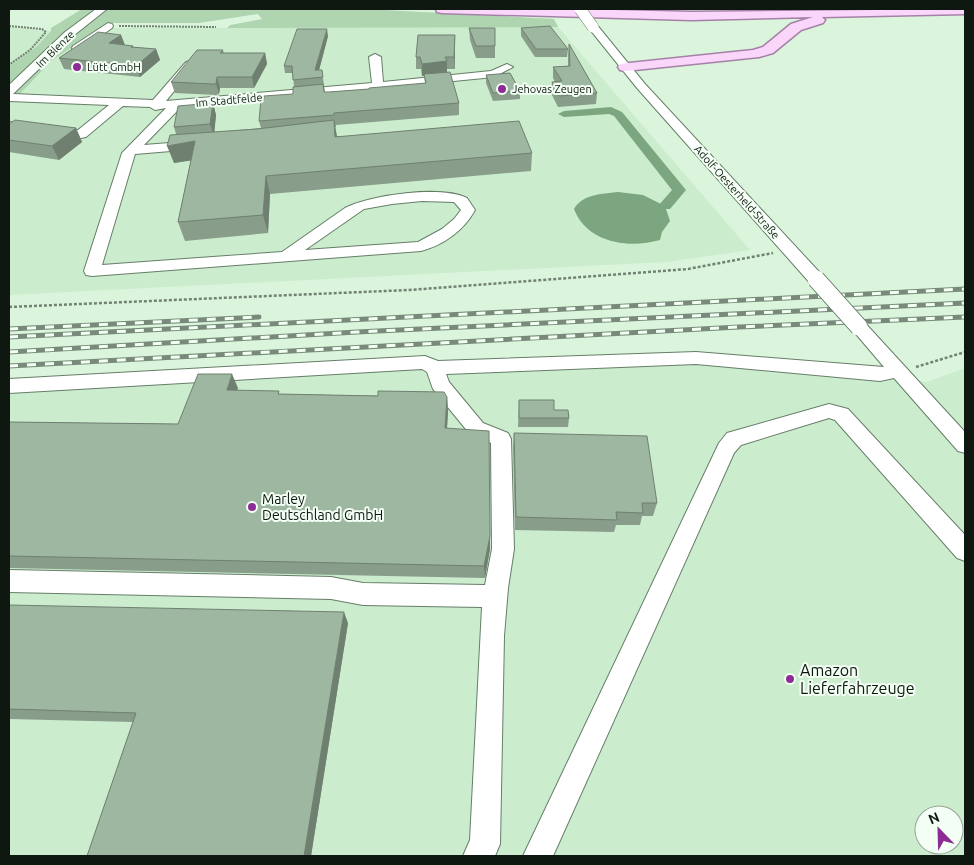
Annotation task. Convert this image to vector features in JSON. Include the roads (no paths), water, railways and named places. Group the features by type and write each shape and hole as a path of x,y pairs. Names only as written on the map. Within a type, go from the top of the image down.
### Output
{"main road":[{"path":"442,9 691,16 865,14 965,10"},
{"path":"691,16 746,9"},
{"path":"824,9 865,14"},
{"path":"691,16 735,20 771,35 789,31 817,20 865,14"},
{"path":"625,67 754,54 768,50 771,35"}],"street":[{"name":"Im Blenze","path":"9,91 69,34 102,9"},
{"name":"Adolf-Oesterheld-Straße","path":"580,9 625,67 965,445"},
{"path":"68,54 108,26"},
{"path":"376,57 378,86"},
{"path":"155,106 193,61"},
{"path":"33,70 45,69 52,65"},
{"name":"Im Stadtfelde","path":"9,97 155,106 176,105 494,74 506,67"},
{"path":"9,126 81,134 118,104"},
{"path":"176,105 129,153 92,271 421,246 446,233 464,220 468,210 465,203 457,198 444,196 370,203 353,210 286,256"},
{"path":"132,150 209,144"},
{"path":"9,386 425,362 436,368 696,358 880,374 898,370"},
{"path":"436,368 440,384 476,428 512,438 503,549 495,596 492,636 485,844 478,856"},
{"path":"538,856 726,449 734,439 829,411 841,414 965,550"},
{"path":"9,581 219,584 331,588 364,594 495,596"}],"waterway":[{"path":"564,114 611,110 618,114 679,190 665,206"}],"railway":[{"path":"9,337 965,289"},
{"path":"9,352 357,332 965,303"},
{"path":"9,329 259,317"},
{"path":"9,366 739,327 965,317"}],"place":[{"name":"Lütt GmbH","path":"77,67"},
{"name":"Jehovas Zeugen","path":"502,89"},
{"name":"Marley Deutschland GmbH","path":"252,507"},
{"name":"Amazon Lieferfahrzeuge","path":"790,679"}]}
